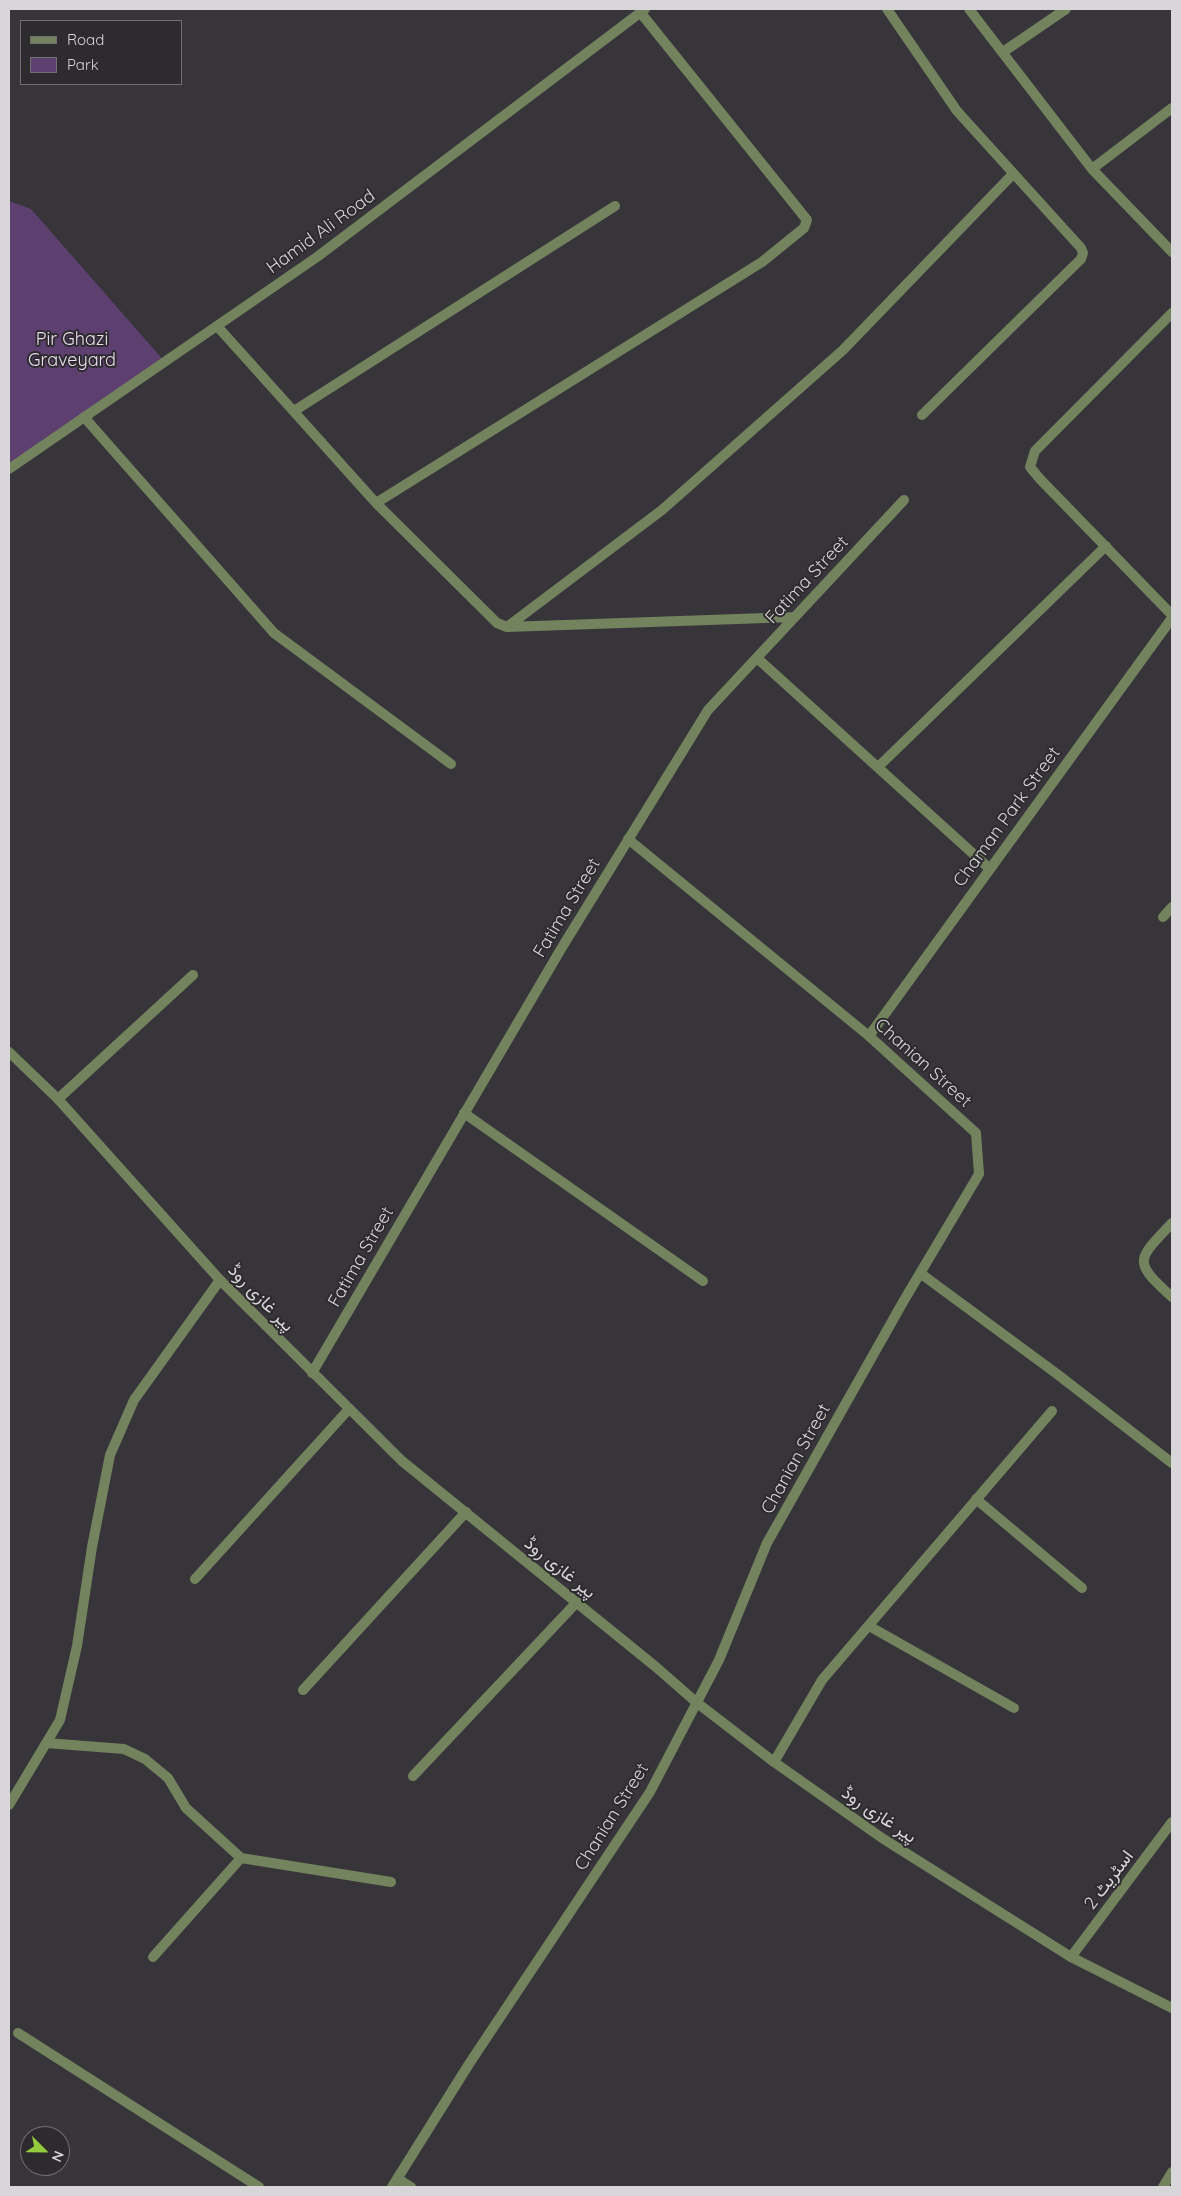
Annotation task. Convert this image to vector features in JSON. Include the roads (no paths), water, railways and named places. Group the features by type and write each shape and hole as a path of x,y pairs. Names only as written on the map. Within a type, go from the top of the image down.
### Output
{"street":[{"path":"887,9 957,111 1081,248 1083,253 1081,259 922,415"},
{"path":"969,9 1092,169 1172,252"},
{"path":"1003,52 1066,9"},
{"path":"376,502 762,262 807,224 806,220 642,10"},
{"name":"Hamid Ali Road","path":"9,469 317,257 642,10"},
{"path":"1092,169 1172,108"},
{"path":"507,627 662,510 843,350 1013,174"},
{"path":"294,411 615,206"},
{"path":"1172,313 1035,451 1030,467 1040,480 1172,616"},
{"path":"217,326 376,502 497,623 507,627 795,617"},
{"path":"84,417 274,634 451,764"},
{"name":"Fatima Street","path":"312,1373 464,1113 628,839 708,710 904,500"},
{"path":"878,767 1106,546"},
{"name":"Chaman Park Street","path":"869,1036 1172,616"},
{"path":"757,658 990,869"},
{"name":"Chanian Street","path":"395,2183 469,2064 650,1792 718,1660 767,1543 920,1273 980,1174 976,1132 869,1036 628,839"},
{"path":"1163,917 1172,907"},
{"path":"58,1099 193,975"},
{"name":"پیر غازی روڈ","path":"9,1052 58,1099 220,1280 402,1461 577,1602 696,1702 774,1762 882,1838 1071,1957 1172,2008"},
{"path":"464,1113 703,1280"},
{"path":"1172,1223 1148,1249 1143,1262 1147,1274 1172,1296"},
{"path":"920,1273 1057,1374 1172,1463"},
{"path":"9,1805 60,1720 77,1646 92,1546 110,1455 134,1400 220,1280"},
{"path":"195,1579 349,1409"},
{"path":"774,1762 822,1680 1052,1411"},
{"path":"976,1499 1082,1588"},
{"path":"303,1690 466,1512"},
{"path":"413,1776 577,1602"},
{"path":"869,1626 1014,1708"},
{"path":"46,1743 124,1749 145,1759 168,1778 186,1808 241,1858 391,1882"},
{"name":"اسٹریٹ 2","path":"1071,1957 1172,1822"},
{"path":"153,1957 241,1858"},
{"path":"18,2033 259,2187"},
{"path":"1163,2187 1172,2172"},
{"path":"395,2183 411,2187"}],"park label":[{"name":"Pir Ghazi Graveyard","path":"72,350"}]}
